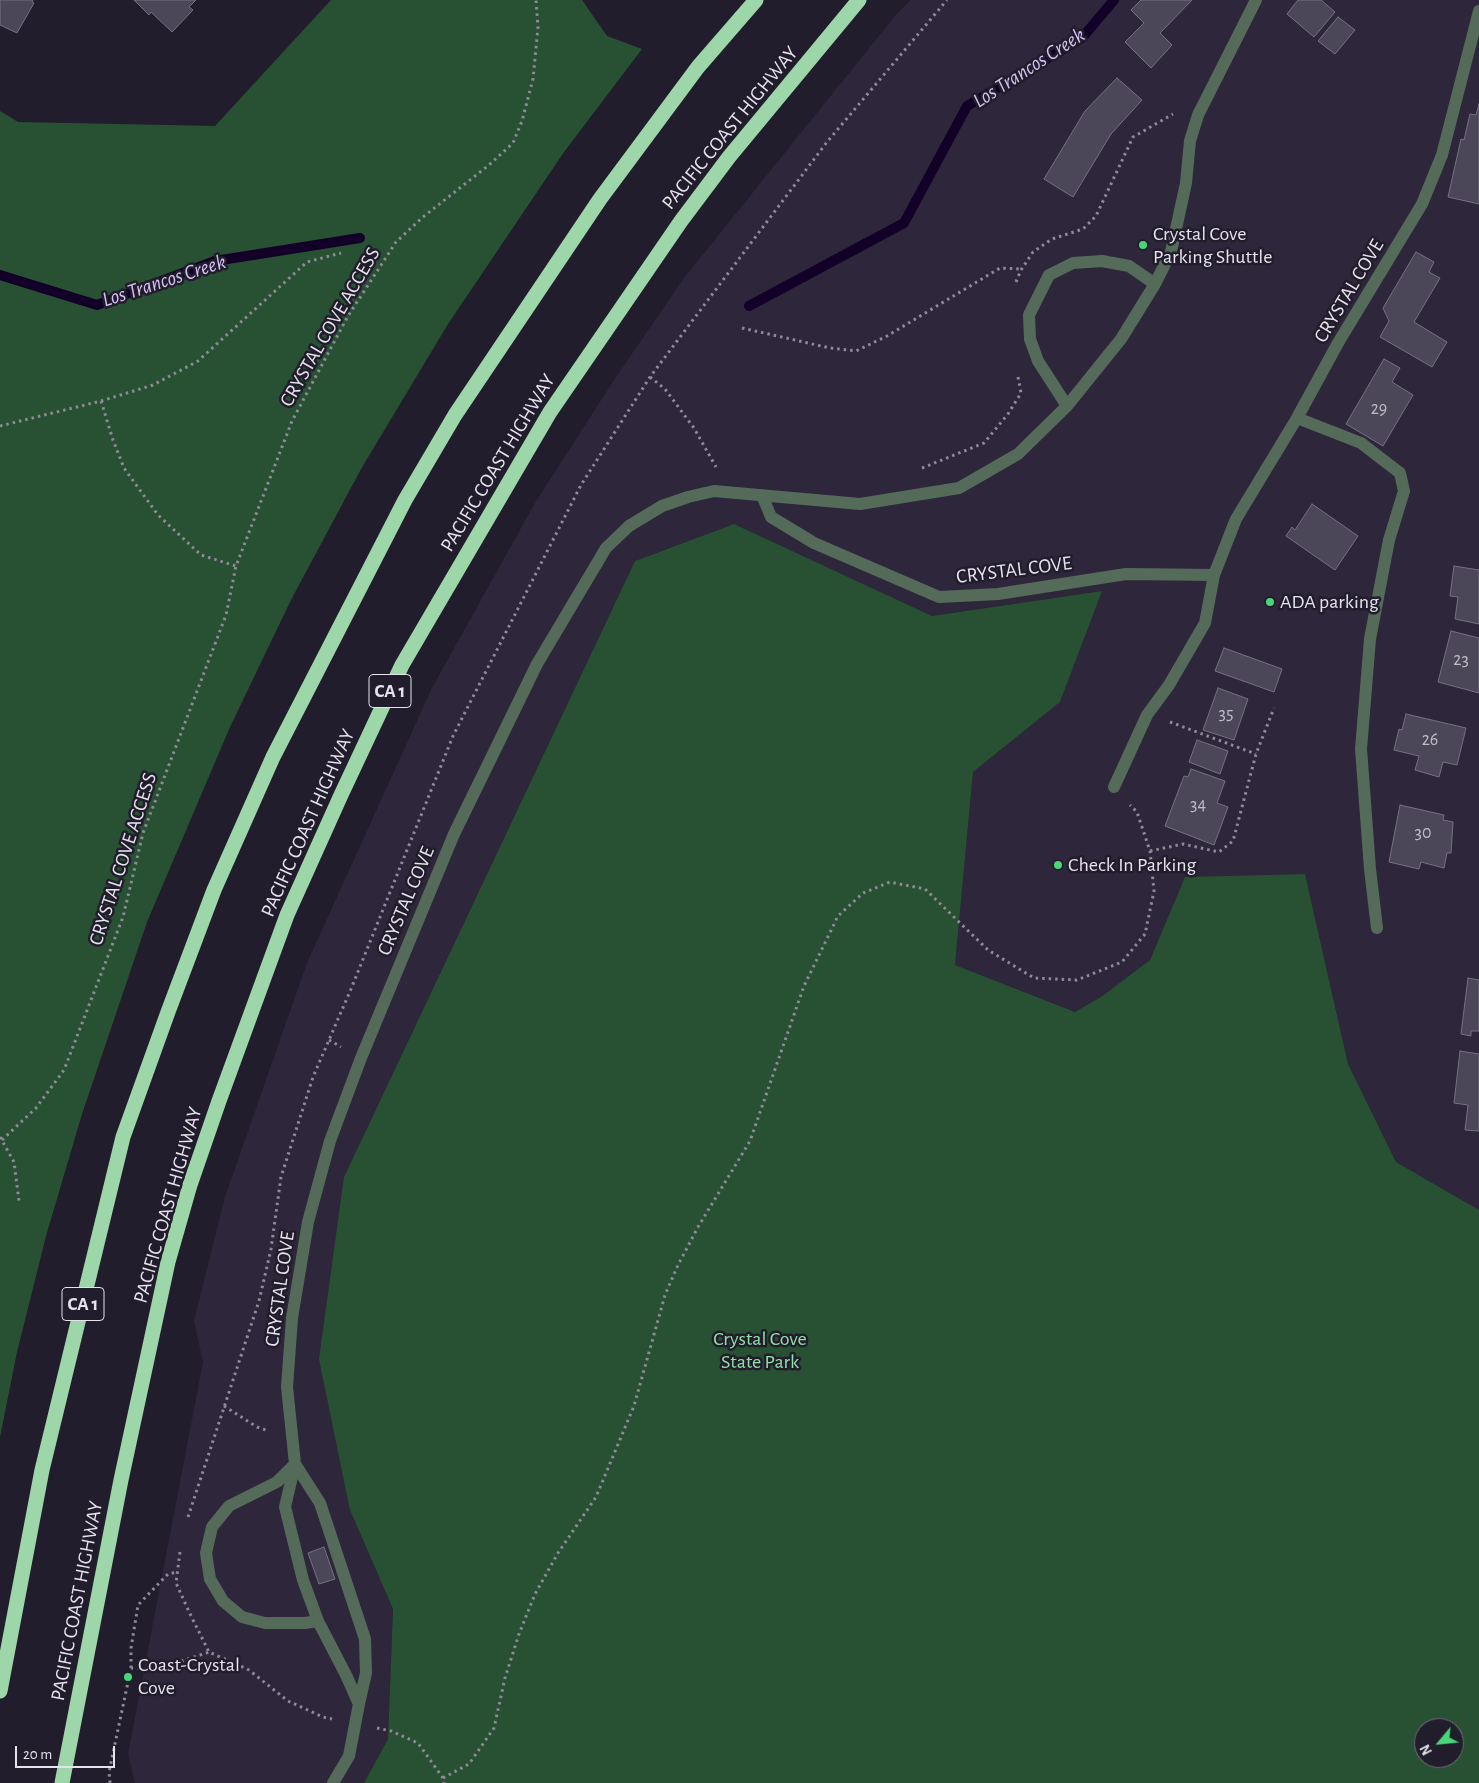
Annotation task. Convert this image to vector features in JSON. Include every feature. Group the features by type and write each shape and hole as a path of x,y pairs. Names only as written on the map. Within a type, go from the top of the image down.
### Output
{"highway":[{"name":"CA 1","path":"0,1691 42,1470 124,1137 214,890 269,766 405,500 455,415 600,199 698,67 756,0"},
{"name":"PACIFIC COAST HIGHWAY","path":"62,1783 120,1490 168,1262 190,1185 287,915 402,665 550,412 638,281 693,205 729,157 859,0"}],"street":[{"name":"CRYSTAL COVE","path":"358,1704 346,1675 318,1621 303,1580 285,1507 295,1464 287,1387 292,1318 308,1222 330,1141 361,1058 454,834 537,664 606,548 629,526 662,506 714,491 860,504 959,488 1018,454 1067,406 1121,338 1155,284 1171,252 1186,183 1190,141 1198,114 1256,0"},
{"name":"CRYSTAL COVE","path":"1114,787 1147,715 1170,685 1205,623 1214,575 1236,519 1297,418 1338,343 1422,204 1442,155 1479,11"},
{"path":"1067,406 1038,361 1030,339 1029,315 1049,275 1073,262 1102,261 1129,266 1155,284"},
{"path":"1297,418 1361,442 1400,473 1404,491 1389,540 1370,639 1361,749 1370,869 1377,928"},
{"name":"CRYSTAL COVE","path":"762,494 770,518 814,543 939,597 998,594 1126,574 1214,575"},
{"name":"CRYSTAL COVE","path":"295,1464 320,1503 365,1639 366,1672 349,1756 333,1783"},
{"path":"295,1464 277,1482 229,1506 212,1527 206,1553 210,1579 223,1601 242,1617 265,1623 305,1623 318,1621"}],"path":[{"name":"CRYSTAL COVE ACCESS","path":"19,1201 14,1162 1,1138 36,1108 64,1070 123,917 143,833 226,615 236,566 292,421 348,316 396,242 423,217 513,144 522,121 533,79 538,27 536,0"},
{"path":"1015,286 1021,270 1033,252 1052,239 1083,230 1096,216 1133,137 1174,114 1198,114"},
{"name":"CRYSTAL COVE ACCESS","path":"0,426 101,401 153,385 198,361 307,262 341,253"},
{"path":"742,328 830,348 856,351 887,336 1000,268 1049,275"},
{"path":"917,470 984,443 1008,414 1021,393 1018,375"},
{"path":"650,377 665,389 694,428 717,468 724,469"},
{"path":"101,401 124,468 158,515 201,555 236,566"},
{"path":"1150,851 1183,844 1219,852 1233,841 1256,754 1274,708"},
{"path":"1147,715 1188,727 1256,754"},
{"path":"443,1778 469,1764 494,1728 519,1634 535,1594 558,1553 596,1497 634,1406 668,1288 698,1227 750,1141 804,986 838,916 863,893 890,882 924,889 988,950 1034,978 1077,980 1122,962 1145,934 1154,891 1150,851 1137,812 1114,787"},
{"path":"224,1406 257,1427 292,1439"},
{"path":"110,1783 109,1772 130,1668 131,1648 138,1605 168,1574 177,1572"},
{"path":"130,1668 155,1670 210,1652"},
{"path":"391,1731 418,1743 443,1778 444,1783"}],"shaded area":[{"path":"911,0 1479,0 1479,1210 1396,1162 1348,1064 1305,874 1185,877 1150,960 1101,997 1075,1012 955,965 973,772 1060,702 1102,591 932,616 734,524 635,561 344,1177 350,1510 393,1609 388,1739 364,1783 135,1783 128,1754 203,1362 194,1321 225,1197 307,963 432,688 535,503 614,380 684,278 895,16"}],"green space":[{"path":"331,0 582,0 607,36 642,49 564,152 448,324 361,469 291,600 230,727 147,922 82,1114 46,1236 17,1352 0,1437 0,111 18,122 215,126"},
{"name":"Crystal Cove State Park","path":"734,524 932,616 1102,591 1060,702 973,772 955,965 1075,1012 1101,997 1150,960 1185,877 1305,874 1348,1064 1396,1162 1479,1210 1479,1783 364,1783 388,1739 393,1609 350,1510 319,1359 344,1177 635,561"}],"building":[{"path":"0,0 33,0 32,2 34,3 17,33 0,25"},
{"path":"134,0 196,0 189,7 193,10 172,32 151,12 149,15"},
{"path":"1141,0 1192,0 1160,33 1172,45 1151,68 1125,42 1144,23 1131,10"},
{"path":"1298,0 1321,0 1335,12 1314,37 1287,14"},
{"path":"1338,17 1355,30 1335,54 1318,41"},
{"path":"1117,78 1142,100 1111,134 1073,197 1044,179 1085,111"},
{"path":"1479,104 1479,204 1448,197 1461,139 1464,140 1470,114 1476,115"},
{"path":"1416,252 1434,262 1429,272 1440,278 1414,322 1447,342 1432,367 1380,337 1389,321 1383,308"},
{"path":"1384,359 1400,368 1392,382 1413,395 1383,446 1346,424"},
{"path":"1312,504 1358,536 1335,570 1286,536 1292,527 1295,530"},
{"path":"1454,566 1479,570 1479,624 1455,619 1458,597 1450,596"},
{"path":"1451,631 1479,638 1479,693 1438,682"},
{"path":"1224,648 1282,669 1274,692 1215,671"},
{"path":"1218,688 1248,699 1234,740 1203,730"},
{"path":"1406,714 1466,728 1457,765 1443,762 1439,777 1415,770 1419,756 1394,750 1399,729 1402,730"},
{"path":"1197,740 1228,751 1220,774 1189,762"},
{"path":"1191,769 1225,781 1217,803 1228,807 1214,845 1165,826 1184,776 1188,777"},
{"path":"1400,805 1444,815 1443,820 1453,822 1451,853 1447,853 1444,868 1421,862 1419,869 1389,862"},
{"path":"1468,978 1479,980 1479,1031 1471,1031 1471,1036 1461,1034"},
{"path":"1460,1051 1479,1054 1479,1131 1465,1130 1468,1105 1454,1103"},
{"path":"324,1547 335,1579 319,1584 308,1553"}],"waterway":[{"name":"Los Trancos Creek","path":"749,306 904,223 967,106 1082,38 1114,0"},
{"name":"Los Trancos Creek","path":"0,275 97,305 215,261 360,238"}],"place":[{"name":"Crystal Cove Parking Shuttle","path":"1143,245"},
{"name":"ADA parking","path":"1270,602"},
{"name":"Check In Parking","path":"1058,865"},
{"name":"Coast-Crystal Cove","path":"128,1677"}]}
